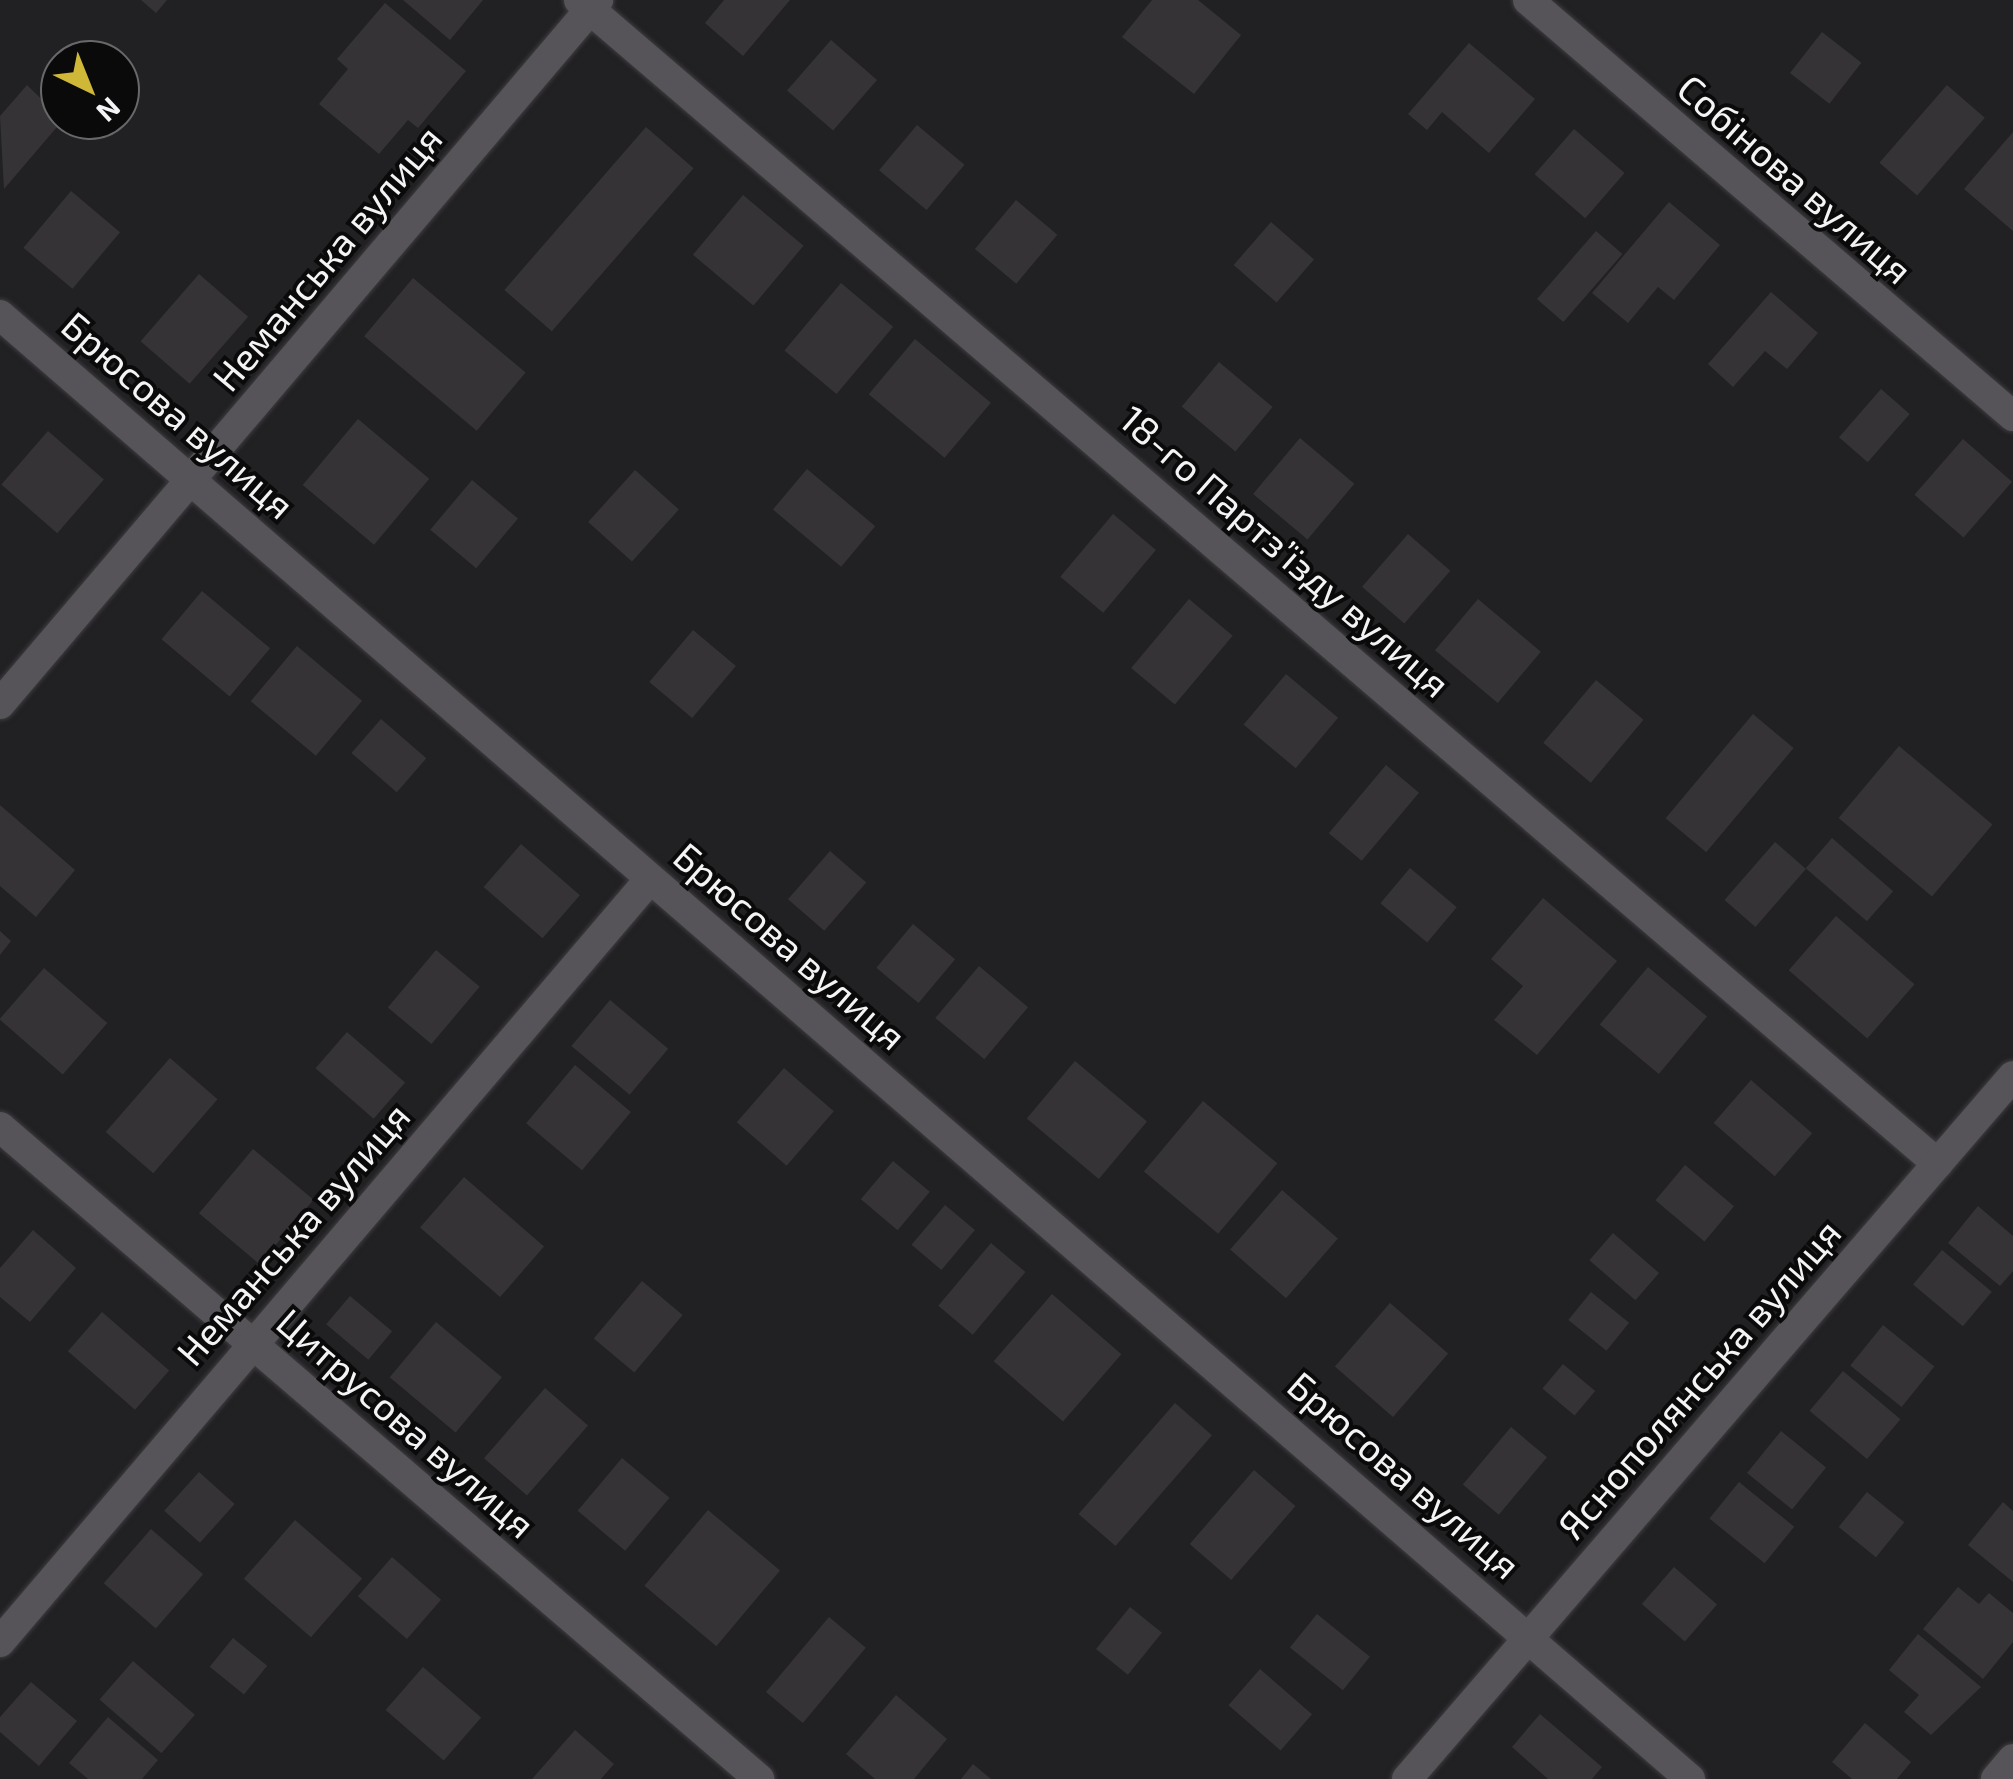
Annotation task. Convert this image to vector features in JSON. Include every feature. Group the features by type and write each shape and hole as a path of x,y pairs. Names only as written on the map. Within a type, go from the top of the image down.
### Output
{"street":[{"name":"Собінова вулиця","path":"1528,0 2013,416"},
{"name":"Неманська вулиця","path":"0,704 589,3"},
{"name":"18-го Партз’їзду вулиця","path":"589,3 1938,1164"},
{"name":"Брюсова вулиця","path":"0,315 1690,1779"},
{"name":"Неманська вулиця","path":"0,1642 650,879"},
{"name":"Яснополянська вулиця","path":"1407,1779 2013,1076"},
{"name":"Цитрусова вулиця","path":"0,1127 759,1779"},
{"path":"1996,1779 2013,1759"}],"building":[{"path":"141,0 167,0 156,13"},
{"path":"403,0 483,0 450,40"},
{"path":"724,0 790,0 743,56 705,23"},
{"path":"1152,0 1198,0 1241,35 1194,94 1122,37"},
{"path":"385,3 466,71 418,128 408,120 379,154 319,104 348,69 337,59"},
{"path":"1822,32 1861,63 1829,104 1790,73"},
{"path":"831,40 877,80 833,131 787,91"},
{"path":"1469,43 1535,99 1489,153 1442,112 1427,130 1408,114"},
{"path":"27,85 40,98 40,140 46,140 4,189 0,116"},
{"path":"1947,85 1985,118 1917,196 1879,163"},
{"path":"917,125 964,165 927,210 879,170"},
{"path":"646,127 694,168 552,331 504,290"},
{"path":"1574,129 1625,173 1585,218 1535,174"},
{"path":"2013,132 2013,231 1964,189"},
{"path":"71,191 120,232 72,289 23,248"},
{"path":"743,195 804,246 753,306 693,255"},
{"path":"1016,200 1057,235 1016,284 975,249"},
{"path":"1669,202 1720,245 1674,300 1658,287 1628,323 1592,293"},
{"path":"1271,222 1314,259 1277,302 1234,265"},
{"path":"1596,231 1622,254 1563,322 1537,299"},
{"path":"199,274 248,317 190,384 141,341"},
{"path":"413,278 526,372 477,431 364,336"},
{"path":"841,283 893,327 837,394 784,350"},
{"path":"1771,292 1818,333 1787,369 1765,351 1733,387 1708,364"},
{"path":"915,339 991,403 945,458 869,394"},
{"path":"1219,362 1273,407 1235,451 1182,406"},
{"path":"1881,389 1910,414 1868,462 1839,437"},
{"path":"358,419 429,479 374,545 303,485"},
{"path":"48,431 104,480 57,533 1,485"},
{"path":"1300,438 1354,484 1307,540 1253,494"},
{"path":"1963,439 2012,482 1964,537 1914,495"},
{"path":"807,469 875,526 841,567 773,510"},
{"path":"635,470 679,509 632,561 588,522"},
{"path":"472,480 518,519 476,568 430,530"},
{"path":"1113,514 1156,550 1103,613 1060,577"},
{"path":"1408,534 1450,571 1404,624 1362,587"},
{"path":"202,591 270,648 230,696 162,639"},
{"path":"1189,599 1233,636 1175,705 1131,668"},
{"path":"1478,599 1541,652 1498,703 1435,650"},
{"path":"693,630 736,666 692,718 649,682"},
{"path":"297,646 362,701 316,756 251,701"},
{"path":"1286,674 1338,718 1296,768 1244,725"},
{"path":"1596,680 1643,720 1591,783 1543,743"},
{"path":"1753,714 1794,748 1706,852 1666,818"},
{"path":"381,719 426,758 397,792 351,753"},
{"path":"1899,746 1992,824 1932,896 1839,818"},
{"path":"1386,765 1419,793 1362,861 1329,833"},
{"path":"0,805 75,870 36,917 0,886"},
{"path":"1832,838 1893,891 1867,921 1806,868"},
{"path":"1775,842 1806,869 1755,927 1724,900"},
{"path":"521,844 580,895 542,938 484,887"},
{"path":"830,851 866,882 824,931 788,899"},
{"path":"1410,868 1457,907 1427,942 1380,903"},
{"path":"1543,898 1617,961 1537,1055 1494,1020 1523,986 1491,959"},
{"path":"1836,916 1914,984 1867,1039 1789,970"},
{"path":"913,924 955,959 918,1003 876,968"},
{"path":"0,931 11,941 0,955"},
{"path":"436,950 480,987 431,1044 388,1007"},
{"path":"979,966 1028,1007 984,1059 935,1018"},
{"path":"1648,967 1707,1016 1659,1074 1600,1024"},
{"path":"44,968 107,1023 63,1074 0,1020"},
{"path":"610,1000 668,1049 630,1095 571,1046"},
{"path":"347,1032 405,1083 374,1119 316,1068"},
{"path":"170,1058 218,1099 153,1173 106,1132"},
{"path":"1075,1061 1147,1121 1099,1179 1027,1118"},
{"path":"575,1065 631,1112 582,1170 526,1123"},
{"path":"784,1068 834,1111 787,1166 737,1122"},
{"path":"1751,1080 1812,1133 1775,1176 1714,1123"},
{"path":"1203,1101 1277,1163 1218,1234 1144,1171"},
{"path":"253,1149 314,1200 260,1264 199,1213"},
{"path":"893,1161 930,1192 898,1230 861,1199"},
{"path":"1685,1165 1734,1206 1704,1241 1655,1200"},
{"path":"464,1177 544,1247 500,1297 420,1228"},
{"path":"1282,1190 1338,1239 1286,1298 1230,1250"},
{"path":"945,1205 975,1230 941,1270 912,1245"},
{"path":"1978,1206 2013,1236 2013,1271 2000,1286 1948,1243"},
{"path":"33,1230 76,1268 30,1322 0,1297 0,1268"},
{"path":"1613,1233 1659,1273 1635,1300 1589,1260"},
{"path":"991,1243 1025,1272 973,1335 938,1306"},
{"path":"1942,1250 1992,1292 1963,1326 1913,1284"},
{"path":"642,1281 683,1315 634,1373 594,1338"},
{"path":"1591,1292 1629,1323 1606,1351 1568,1320"},
{"path":"1052,1294 1121,1354 1063,1422 994,1361"},
{"path":"350,1296 392,1331 368,1360 326,1324"},
{"path":"1390,1303 1448,1354 1393,1417 1335,1366"},
{"path":"102,1312 169,1370 135,1410 68,1351"},
{"path":"436,1322 502,1377 456,1432 390,1377"},
{"path":"1883,1325 1934,1367 1902,1407 1850,1365"},
{"path":"1563,1364 1595,1391 1575,1416 1542,1389"},
{"path":"1843,1371 1900,1419 1867,1459 1810,1411"},
{"path":"545,1388 588,1425 527,1496 484,1458"},
{"path":"1175,1403 1212,1435 1116,1546 1079,1514"},
{"path":"1511,1427 1547,1457 1499,1515 1463,1484"},
{"path":"1781,1431 1826,1468 1792,1509 1747,1473"},
{"path":"622,1458 669,1498 625,1551 578,1511"},
{"path":"1254,1470 1296,1506 1231,1580 1190,1544"},
{"path":"199,1472 235,1504 200,1543 164,1511"},
{"path":"1739,1482 1794,1527 1765,1563 1709,1519"},
{"path":"1867,1492 1904,1522 1876,1557 1839,1527"},
{"path":"2003,1502 2013,1511 2013,1582 1968,1545"},
{"path":"708,1510 780,1570 716,1646 644,1586"},
{"path":"295,1520 362,1578 311,1637 244,1579"},
{"path":"151,1529 203,1574 156,1629 104,1583"},
{"path":"392,1557 441,1600 407,1639 358,1596"},
{"path":"1674,1567 1717,1604 1685,1641 1642,1604"},
{"path":"1958,1587 1979,1604 1989,1593 2013,1613 2013,1642 1983,1679 1923,1629"},
{"path":"1130,1607 1162,1633 1128,1675 1096,1649"},
{"path":"1317,1614 1370,1657 1343,1690 1290,1647"},
{"path":"829,1617 866,1648 803,1723 766,1692"},
{"path":"1918,1634 1981,1687 1931,1735 1904,1712 1919,1695 1889,1670"},
{"path":"233,1638 267,1666 244,1694 210,1667"},
{"path":"133,1661 195,1715 161,1753 100,1699"},
{"path":"423,1667 481,1718 444,1761 386,1710"},
{"path":"1260,1669 1312,1714 1281,1750 1229,1705"},
{"path":"31,1682 77,1721 39,1766 0,1732 0,1717"},
{"path":"896,1695 947,1739 914,1779 875,1779 846,1754"},
{"path":"1540,1714 1602,1767 1592,1779 1548,1779 1512,1747"},
{"path":"108,1717 158,1760 142,1779 88,1779 69,1763"},
{"path":"1865,1723 1911,1762 1897,1779 1852,1779 1832,1762"},
{"path":"575,1730 614,1764 601,1779 532,1779"},
{"path":"973,1764 991,1779 961,1779"}]}
